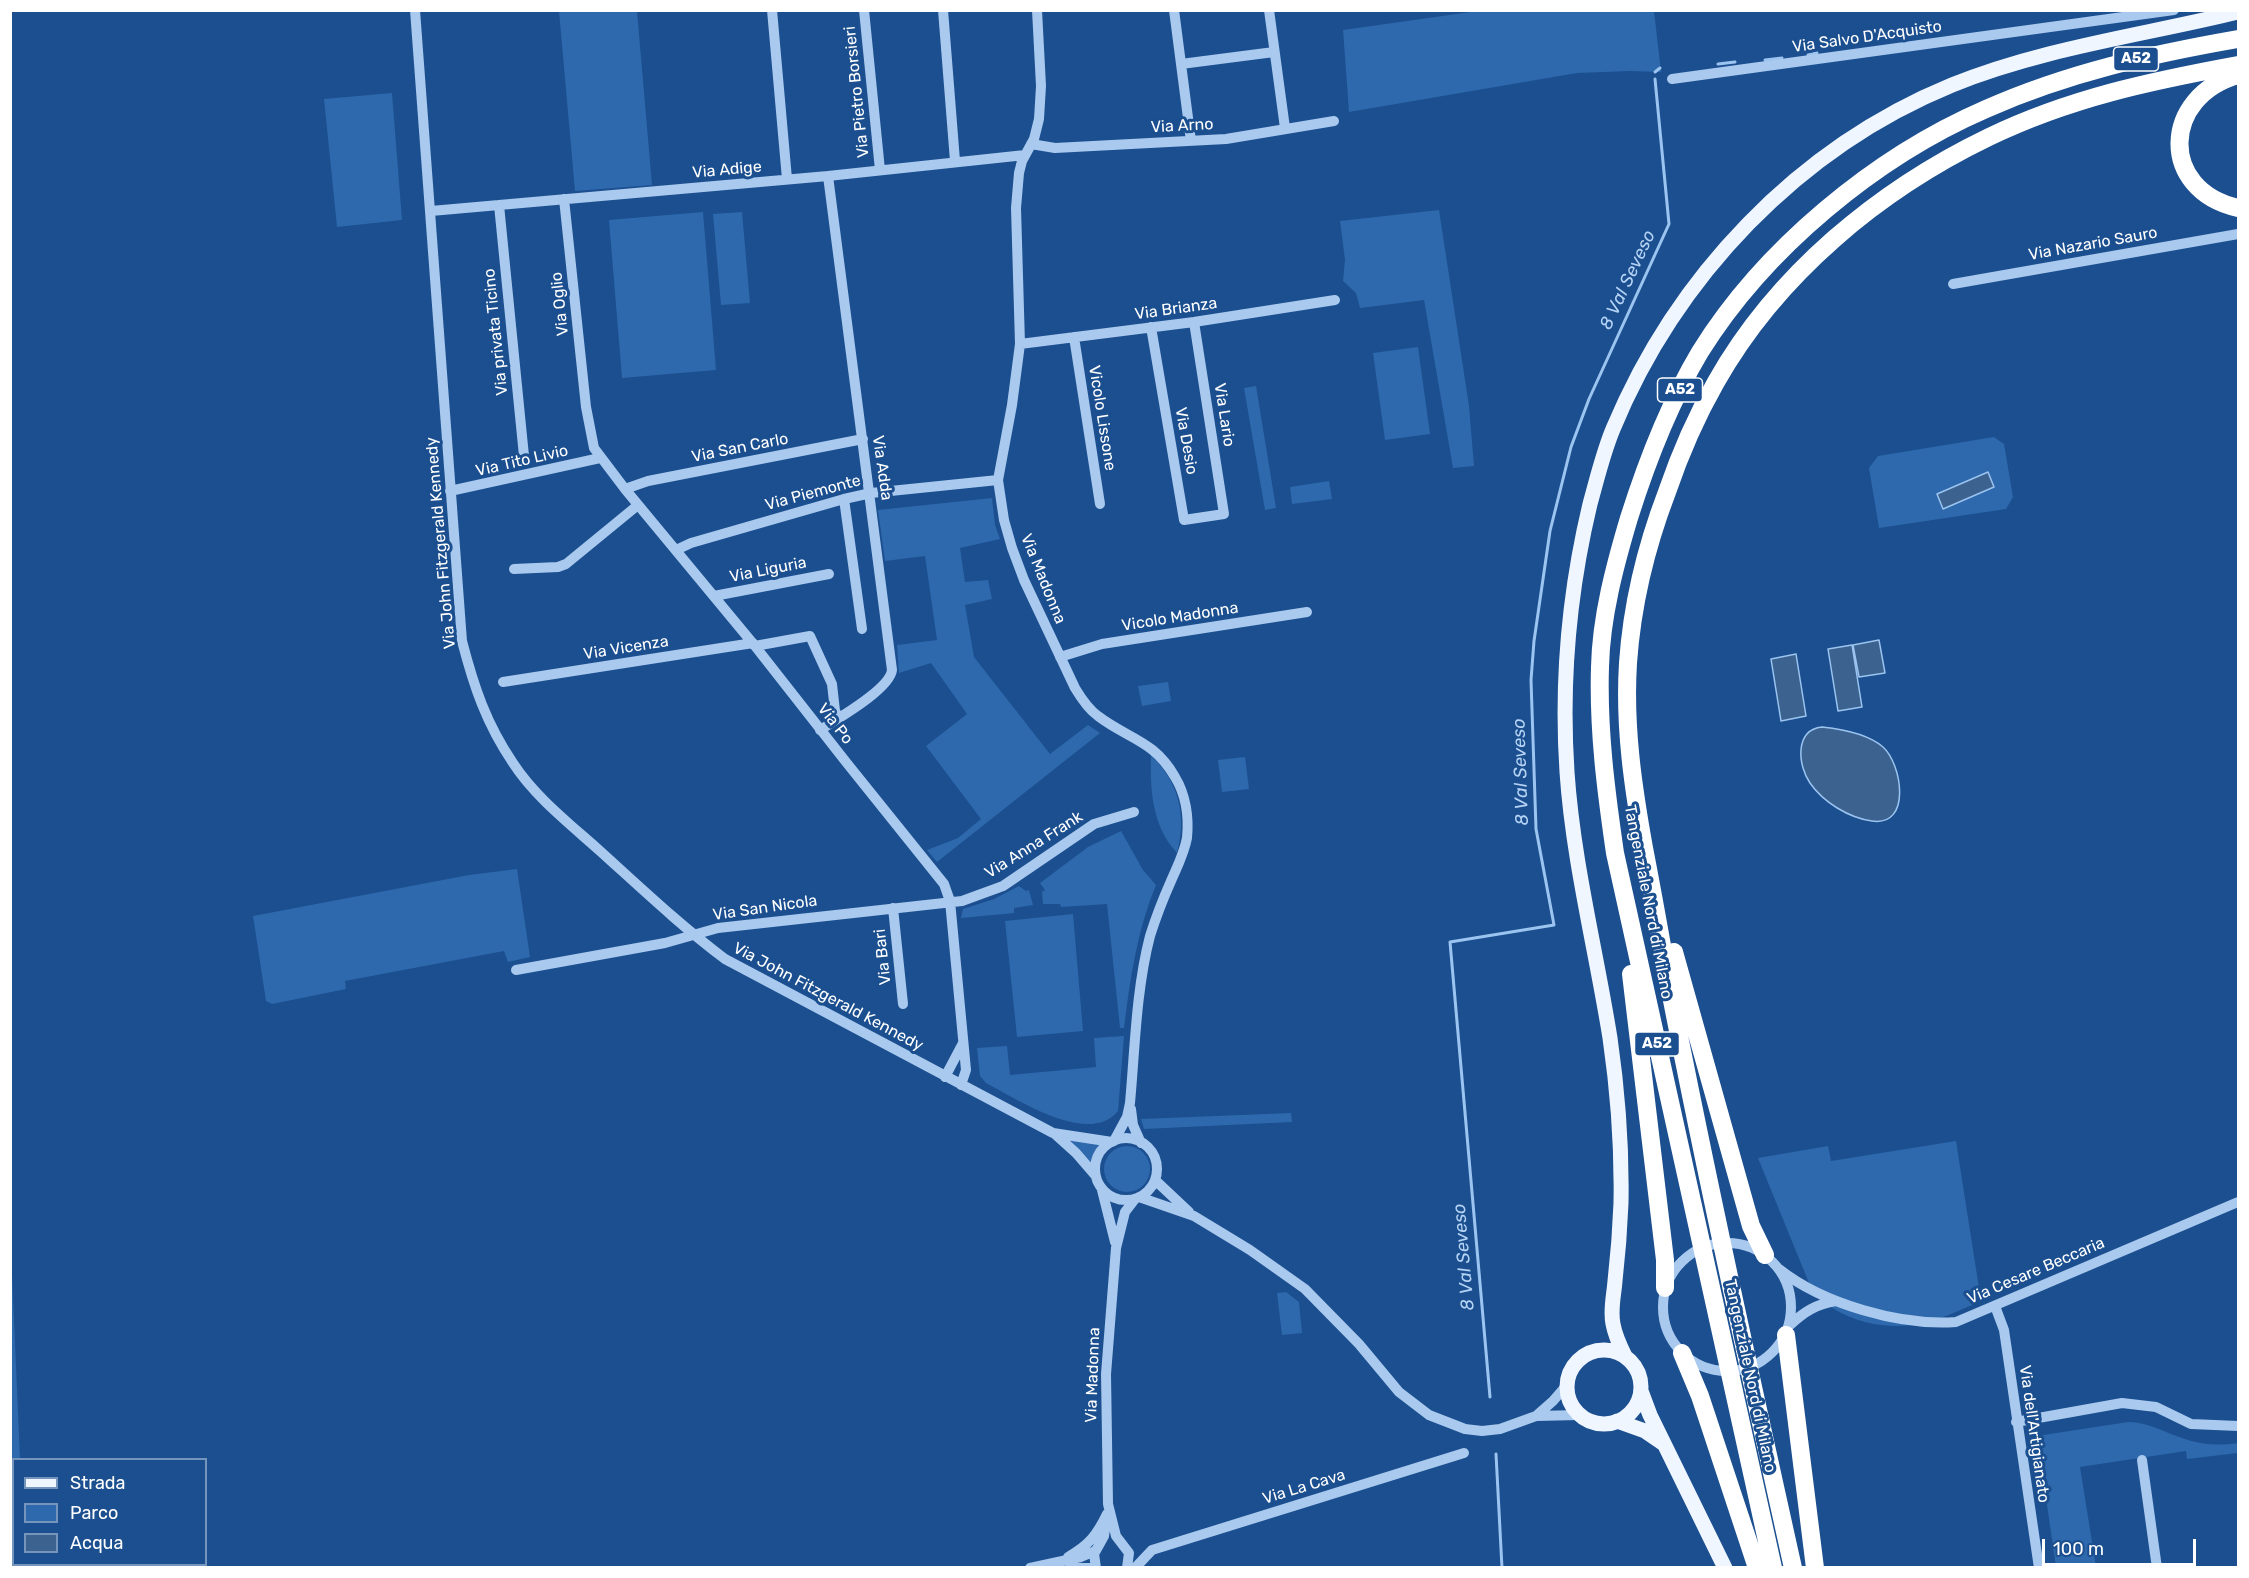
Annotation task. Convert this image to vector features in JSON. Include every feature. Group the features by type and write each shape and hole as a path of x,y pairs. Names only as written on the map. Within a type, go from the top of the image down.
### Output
{"highway":[{"name":"Tangenziale Nord di Milano","path":"1773,1568 1615,853 1600,738 1599,664 1618,557 1645,469 1668,414 1700,352 1736,303 1796,236 1854,186 1913,147 1984,109 2037,88 2096,69 2168,51 2238,39"},
{"name":"Tangenziale Nord di Milano","path":"1793,1568 1679,1036 1634,792 1627,715 1628,658 1637,597 1653,530 1682,452 1718,379 1791,281 1877,203 1945,160 1992,135 2069,104 2151,81 2238,65"},
{"path":"2238,75 2208,88 2197,98 2184,119 2180,146 2183,164 2191,180 2207,195 2238,208"},
{"path":"1644,846 1750,1226 1765,1255"},
{"path":"1615,853 1665,1260 1665,1288"},
{"path":"1787,1330 1815,1568"},
{"path":"1682,1353 1694,1379 1757,1568"}],"main road":[{"path":"1664,1444 1640,1428 1617,1421 1597,1423 1579,1415 1568,1399 1566,1386 1574,1364 1592,1352 1611,1320 1621,1206 1619,1112 1604,1005 1570,805 1565,692 1569,624 1583,533 1611,432 1639,373 1669,321 1705,272 1746,225 1796,178 1853,137 1942,89 1999,68 2084,46 2238,12"},
{"path":"1611,1320 1625,1356 1638,1372 1641,1391 1664,1444 1725,1568"},
{"path":"1592,1352 1612,1351 1625,1356"},
{"path":"1617,1421 1633,1410 1641,1391"}],"street":[{"name":"Via John Fitzgerald Kennedy","path":"415,10 462,641 474,688 490,725 514,765 547,803 694,936 724,959 1053,1133 1076,1153 1096,1176"},
{"path":"772,10 788,179"},
{"name":"Via Pietro Borsieri","path":"864,10 880,170"},
{"path":"943,10 956,161"},
{"name":"Via Madonna","path":"1037,10 1041,86 1039,119 1019,173 1016,208 1020,344 1012,405 998,480 1004,520 1024,580 1075,688 1098,716 1150,747 1169,768 1181,788 1187,812 1185,847 1160,905 1145,957 1130,1103 1127,1117 1113,1142"},
{"path":"1174,10 1191,141"},
{"path":"1269,10 1285,128"},
{"name":"Via Salvo D'Acquisto","path":"1672,79 2173,11"},
{"path":"1181,64 1274,51"},
{"name":"Via Arno","path":"1031,144 1055,148 1226,139 1334,120"},
{"name":"Via Adige","path":"431,211 910,169 956,161 1025,155"},
{"name":"Via Adda","path":"820,730 872,694 889,680 892,674 871,493 828,176"},
{"name":"Via Oglio","path":"564,199 586,406 592,440 600,458"},
{"name":"Via privata Ticino","path":"499,205 524,456"},
{"name":"Via Nazario Sauro","path":"1953,284 2238,234"},
{"name":"Via Brianza","path":"1020,344 1194,322 1335,300"},
{"name":"Via Lario","path":"1194,322 1224,514"},
{"name":"Via Desio","path":"1151,327 1184,520 1224,514"},
{"name":"Vicolo Lissone","path":"1074,337 1100,504"},
{"name":"Via San Carlo","path":"624,489 648,481 862,439"},
{"name":"Via Tito Livio","path":"450,491 600,458"},
{"name":"Via Po","path":"600,458 754,644 944,884 950,901 966,1070 961,1085"},
{"name":"Via Piemonte","path":"676,550 691,543 871,493 998,480"},
{"path":"844,499 862,629"},
{"path":"514,569 558,567 566,564 638,505"},
{"name":"Via Liguria","path":"714,596 829,574"},
{"name":"Vicolo Madonna","path":"1060,657 1102,644 1307,612"},
{"name":"Via Vicenza","path":"503,682 810,636 830,678 835,711 839,718"},
{"name":"Via Anna Frank","path":"950,901 962,901 1003,886 1094,824 1134,812"},
{"name":"Via San Nicola","path":"516,970 665,943 718,928 950,901"},
{"name":"Via Bari","path":"893,908 903,1004"},
{"path":"945,1077 963,1043"},
{"name":"Via Madonna","path":"1130,1103 1133,1125 1141,1143"},
{"name":"Via John Fitzgerald Kennedy","path":"1053,1133 1113,1142"},
{"path":"1137,1198 1148,1191 1155,1180 1157,1169 1155,1159 1152,1152 1141,1143 1127,1139 1113,1142 1099,1155 1095,1168 1102,1189 1121,1200 1137,1198 1194,1216"},
{"path":"1155,1180 1194,1216 1250,1250 1305,1289 1359,1344 1399,1392 1429,1415 1465,1429 1482,1431 1500,1429 1536,1416 1579,1415"},
{"name":"Via Madonna","path":"1102,1189 1116,1248"},
{"name":"Via Madonna","path":"1108,1509 1106,1374 1116,1248 1125,1212 1137,1198"},
{"name":"Via Cesare Beccaria","path":"1779,1269 1797,1283 1839,1301 1890,1317 1934,1324 1956,1322 2238,1202"},
{"path":"1739,1244 1765,1255 1779,1269 1785,1277 1791,1296 1791,1316 1787,1330 1773,1353 1765,1360 1745,1369 1722,1372 1711,1370 1691,1361 1672,1341 1665,1323 1663,1302 1665,1288 1678,1265 1693,1253 1710,1245 1739,1244"},
{"path":"1787,1330 1812,1308 1821,1303 1839,1301"},
{"name":"Via dell'Artigianato","path":"1995,1306 2004,1330 2038,1568"},
{"path":"1536,1416 1566,1386"},
{"path":"2016,1422 2121,1403 2156,1407 2191,1424 2238,1426"},
{"name":"Via La Cava","path":"1066,1564 1088,1556 1108,1540 1128,1557 1464,1453"},
{"path":"2142,1460 2157,1568"},
{"path":"1030,1568 1066,1564 1094,1568 1094,1560 1108,1509"},
{"path":"1108,1509 1116,1536 1128,1557 1152,1550"},
{"path":"1066,1564 1085,1548 1099,1531 1108,1509"}],"green space":[{"path":"1485,10 1654,11 1661,72 1577,73 1349,112 1343,30"},
{"path":"559,11 637,11 652,185 575,191"},
{"path":"392,93 402,220 337,227 324,99"},
{"path":"1439,210 1469,406 1474,466 1453,468 1424,300 1360,308 1356,293 1343,281 1345,260 1340,221"},
{"path":"703,212 716,370 622,378 609,220"},
{"path":"742,212 750,303 721,305 713,214"},
{"path":"1418,347 1430,434 1385,440 1373,353"},
{"path":"1256,386 1276,508 1265,510 1244,388"},
{"path":"1994,437 2004,444 2013,497 2006,509 1879,528 1869,468 1878,456"},
{"path":"1329,481 1332,499 1292,504 1290,487"},
{"path":"992,498 995,525 1000,539 960,548 965,582 988,580 992,599 965,605 974,657 1050,754 1088,725 1100,733 937,862 927,850 958,838 981,819 926,746 967,714 931,663 899,673 897,645 937,640 925,556 885,561 878,510"},
{"path":"1168,682 1171,701 1142,706 1138,686"},
{"path":"1151,756 1168,777 1178,800 1181,826 1177,853 1162,831 1154,807"},
{"path":"1245,757 1249,789 1222,792 1218,760"},
{"path":"1121,831 1143,870 1156,885 1139,938 1124,1028 1120,1028 1107,904 1061,907 1060,904 1043,904 1042,892 1045,890 1040,883 1088,847"},
{"path":"517,869 530,957 508,962 504,951 345,981 346,989 272,1004 266,1001 253,916 469,875"},
{"path":"1019,886 1026,891 1029,890 1033,905 1014,908 1014,913 961,918 963,909 994,899"},
{"path":"1073,914 1083,1031 1017,1037 1005,921"},
{"path":"1124,1036 1118,1111 1105,1121 1090,1124 1072,1122 1053,1116 986,1083 980,1076 977,1048 1007,1046 1010,1075 1096,1067 1094,1038"},
{"path":"1291,1113 1292,1122 1144,1129 1141,1119"},
{"path":"1071,1139 1099,1145 1092,1162 1087,1161 1069,1143"},
{"path":"1956,1141 1981,1301 1938,1319 1894,1326 1863,1322 1835,1310 1815,1293 1809,1283 1758,1158 1828,1146 1831,1161"},
{"path":"1127,1146 1143,1153 1150,1169 1143,1185 1127,1192 1111,1185 1104,1169 1111,1153"},
{"path":"11,1250 20,1458 12,1458 12,1566 25,1566 25,1568 10,1567"},
{"path":"1286,1292 1299,1302 1302,1333 1282,1335 1277,1293"},
{"path":"2128,1422 2149,1425 2196,1442 2217,1445 2238,1443 2238,1453 2187,1459 2186,1451 2080,1467 2096,1567 2056,1567 2037,1436"}],"water":[{"path":"1988,472 1994,487 1943,509 1937,494"},
{"path":"1879,640 1885,673 1859,677 1853,645"},
{"path":"1852,645 1862,707 1838,711 1828,649"},
{"path":"1796,654 1806,716 1781,721 1771,659"},
{"path":"1822,727 1862,735 1877,742 1890,755 1900,793 1898,805 1893,814 1885,820 1872,821 1846,813 1822,797 1810,783 1803,768 1801,750 1807,735"}],"waterway":[{"name":"8 Val Seveso","path":"1808,55 1817,53"},
{"name":"8 Val Seveso","path":"1765,60 1782,58"},
{"name":"8 Val Seveso","path":"1718,64 1735,62"},
{"name":"8 Val Seveso","path":"1655,72 1660,68"},
{"name":"8 Val Seveso","path":"1490,1397 1450,942 1554,925 1536,829 1531,680 1534,641 1550,531 1571,447 1589,399 1669,224 1655,79"},
{"name":"8 Val Seveso","path":"1496,1454 1502,1568"}]}
